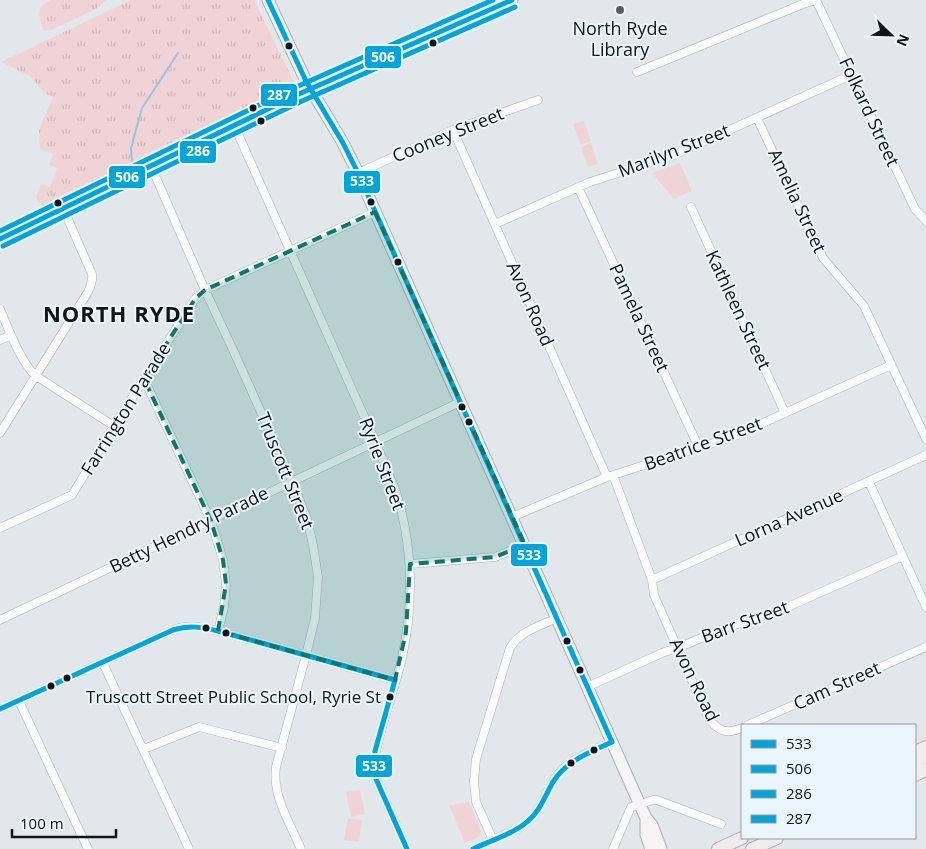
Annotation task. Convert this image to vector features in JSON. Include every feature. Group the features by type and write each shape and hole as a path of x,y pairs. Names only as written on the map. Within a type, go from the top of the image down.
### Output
{"main road":[{"path":"268,0 311,90 343,143 358,173 646,818 652,825 661,849"},
{"path":"0,239 234,125 512,0"},
{"path":"644,849 646,818"},
{"path":"646,835 651,849"},
{"path":"718,849 741,838"},
{"path":"752,849 774,839"}],"street":[{"path":"637,72 816,0"},
{"name":"Folkard Street","path":"816,0 915,209 926,221"},
{"name":"Marilyn Street","path":"495,224 590,182 674,155 851,74"},
{"name":"Cooney Street","path":"358,173 453,130 538,100"},
{"name":"Amelia Street","path":"758,118 823,258 864,306 926,439"},
{"name":"Ryrie Street","path":"234,125 376,443 396,494 404,526 410,564 409,610 402,657 375,751 374,770 376,779 407,849"},
{"name":"Avon Road","path":"453,130 610,476 652,580 654,595 709,719 715,727 724,731 734,732 741,728"},
{"name":"Truscott Street","path":"151,166 292,482 307,520 313,545 318,576 315,618 276,767 275,778 277,793 301,849"},
{"name":"Pamela Street","path":"578,188 699,448"},
{"name":"Kathleen Street","path":"691,207 786,413"},
{"path":"0,433 88,292 92,279 92,274 63,208"},
{"name":"Farrington Parade","path":"0,528 72,495 195,298 205,290 376,212"},
{"path":"0,309 29,370 114,426"},
{"path":"0,340 11,335"},
{"name":"Beatrice Street","path":"512,517 610,476 732,437 891,365"},
{"path":"144,379 211,521 224,560 226,584 224,606 218,630"},
{"name":"Betty Hendry Parade","path":"0,620 460,402"},
{"name":"Lorna Avenue","path":"652,580 926,455"},
{"path":"869,482 926,607"},
{"path":"410,564 495,556 525,546"},
{"name":"Barr Street","path":"587,687 677,647 725,628 776,612 903,556"},
{"path":"493,840 476,802 474,781 476,759 510,648 521,635 557,618"},
{"path":"1,708 179,628 198,626 395,680"},
{"name":"Cam Street","path":"750,724 926,647"},
{"path":"103,662 189,849"},
{"path":"18,701 88,849"},
{"path":"144,749 199,727 282,748"},
{"path":"472,849 519,828 532,818 558,774 578,758 612,742"},
{"path":"613,849 631,807 653,800 721,824"}],"highlighted area":[{"path":"375,212 525,545 495,557 410,564 406,632 395,680 218,631 226,584 223,560 211,521 144,379 195,299 205,290"}],"green space":[{"path":"51,0 106,0 96,9 51,30 44,31 41,25 40,9 41,6"},
{"path":"131,0 254,0 295,84 42,207 36,198 41,184 50,187 57,168 49,165 53,154 40,149 39,130 53,97 44,93 30,76 1,62"},
{"path":"584,121 591,141 581,145 573,124"},
{"path":"591,143 598,164 588,167 581,147"},
{"path":"680,163 692,191 674,199 652,173"},
{"path":"360,790 365,814 351,817 346,792"},
{"path":"469,802 481,832 480,836 465,843 449,805"},
{"path":"348,818 362,820 359,842 344,840"}],"waterway":[{"path":"132,162 131,148 142,108 178,53"}],"transit line":[{"name":"533","path":"268,0 306,81 343,143 358,173 612,742"},
{"name":"287","path":"0,231 296,87 493,0"},
{"name":"506","path":"0,239 299,94 512,0"},
{"name":"286","path":"3,246 302,101 515,7"},
{"name":"533","path":"0,709 173,630 190,627 218,631 395,680"},
{"name":"533","path":"395,680 375,751 374,770 376,779 407,849"},
{"name":"533","path":"473,849 523,825 536,813 553,782 565,768 579,758 612,742"}],"place":[{"name":"North Ryde Library","path":"620,10"},
{"name":"Truscott Street Public School, Ryrie St","path":"390,697"}],"district":[{"name":"NORTH RYDE","path":"119,314"}]}
